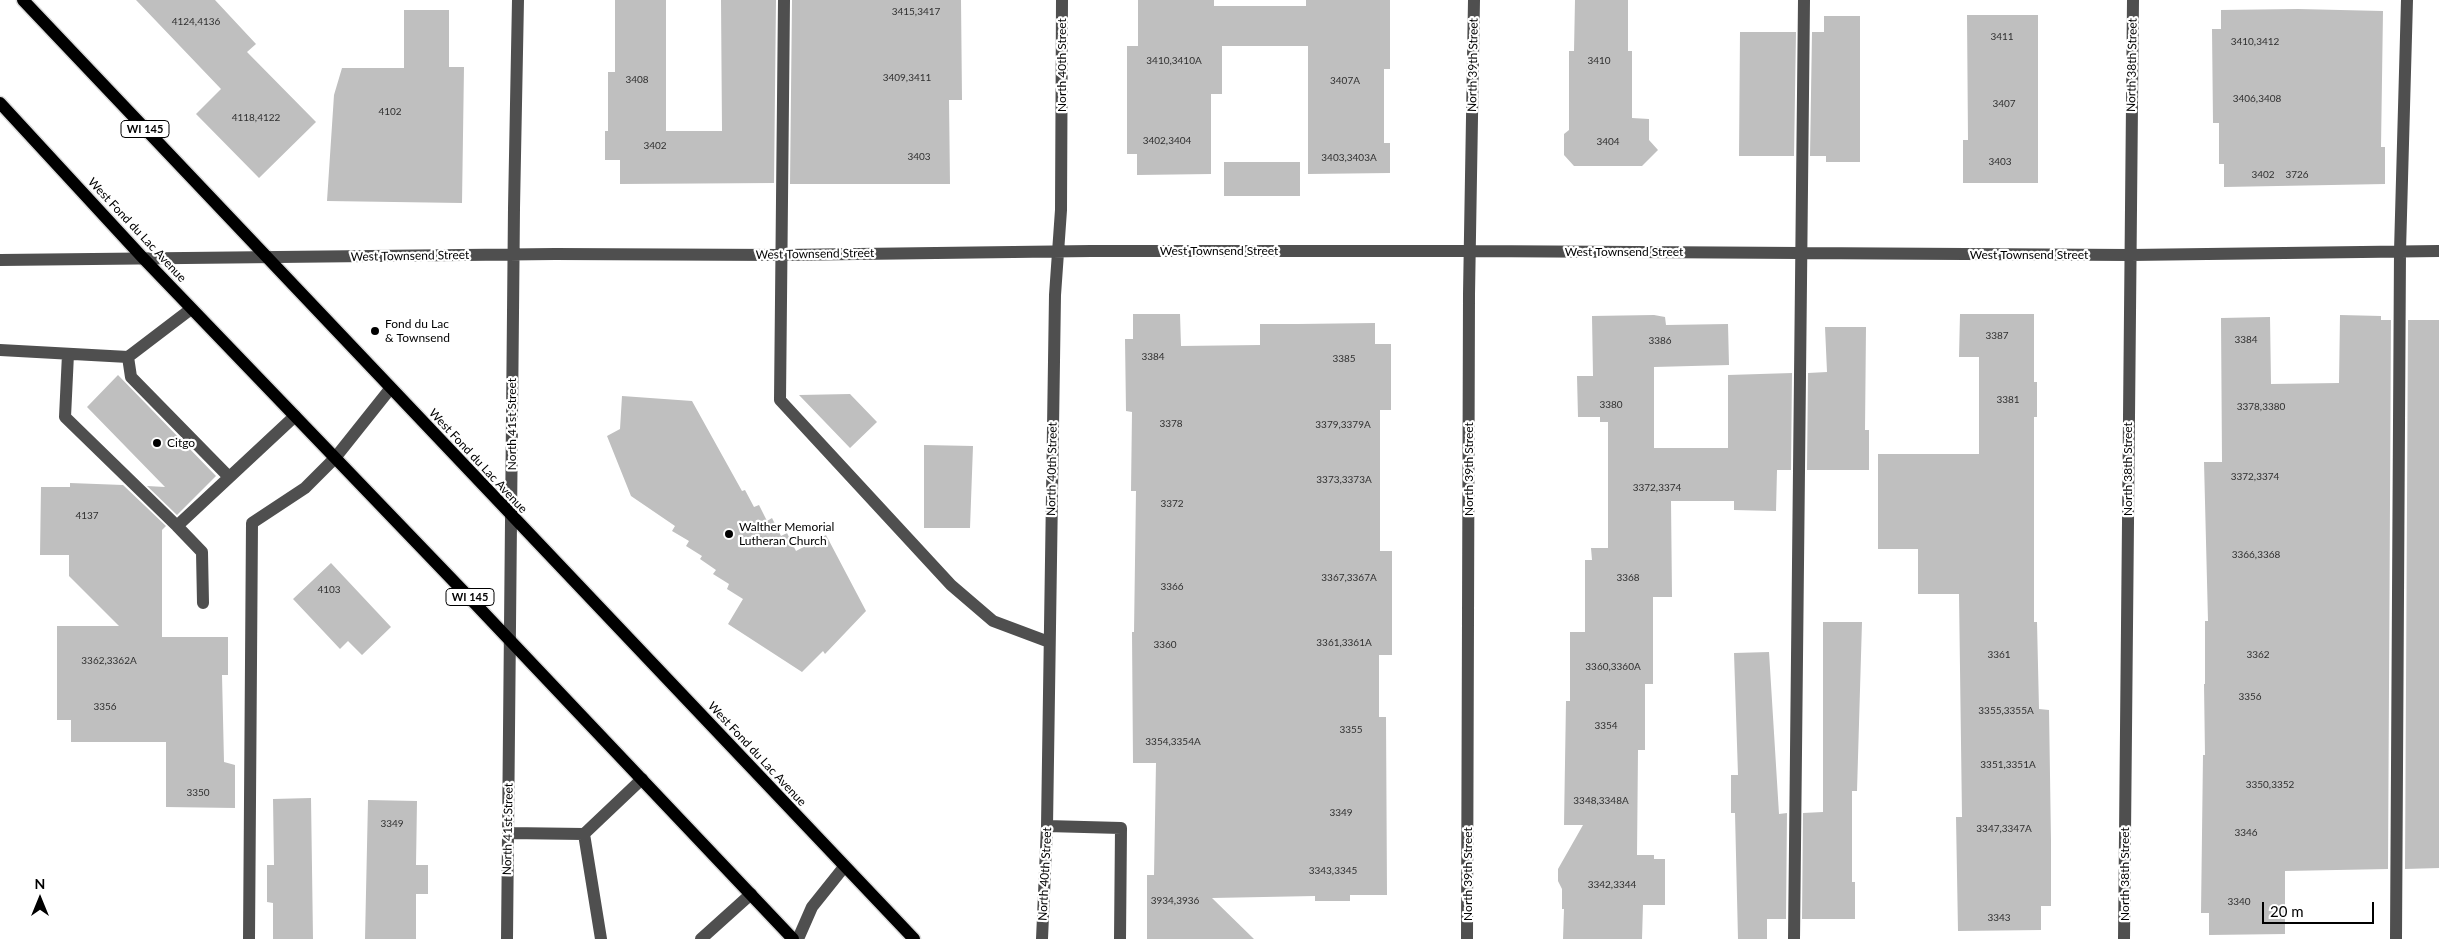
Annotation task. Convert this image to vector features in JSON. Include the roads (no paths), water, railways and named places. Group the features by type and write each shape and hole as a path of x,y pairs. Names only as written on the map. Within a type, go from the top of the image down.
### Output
{"main road":[{"name":"West Fond du Lac Avenue","path":"24,0 390,389 467,467 512,517 914,939"},
{"name":"West Fond du Lac Avenue","path":"0,103 191,309 793,939"}],"street":[{"name":"North 41st Street","path":"507,939 518,0"},
{"path":"784,0 780,400 951,585 994,621 1049,642"},
{"name":"North 40th Street","path":"1042,939 1047,826 1049,642 1058,252 1061,210 1062,0"},
{"name":"North 39th Street","path":"1468,939 1470,251 1474,0"},
{"path":"1794,939 1804,0"},
{"name":"North 38th Street","path":"2124,939 2133,0"},
{"path":"2396,939 2400,251 2407,0"},
{"name":"West Townsend Street","path":"0,260 514,254 781,255 1470,251 2130,255 2439,251"},
{"path":"0,350 128,357 191,309"},
{"path":"68,354 65,417 202,552 203,603"},
{"path":"128,357 131,377 229,476"},
{"path":"249,939 252,523 305,488 335,458 390,389"},
{"path":"177,526 294,416"},
{"path":"508,833 584,834 642,779"},
{"path":"1047,826 1120,828 1120,939"},
{"path":"584,834 601,939"},
{"path":"798,939 812,908 844,867"},
{"path":"701,939 751,894"}],"place":[{"name":"Fond du Lac & Townsend","path":"375,331"},
{"name":"Citgo","path":"157,443"},
{"name":"Walther Memorial Lutheran Church","path":"729,534"}]}
